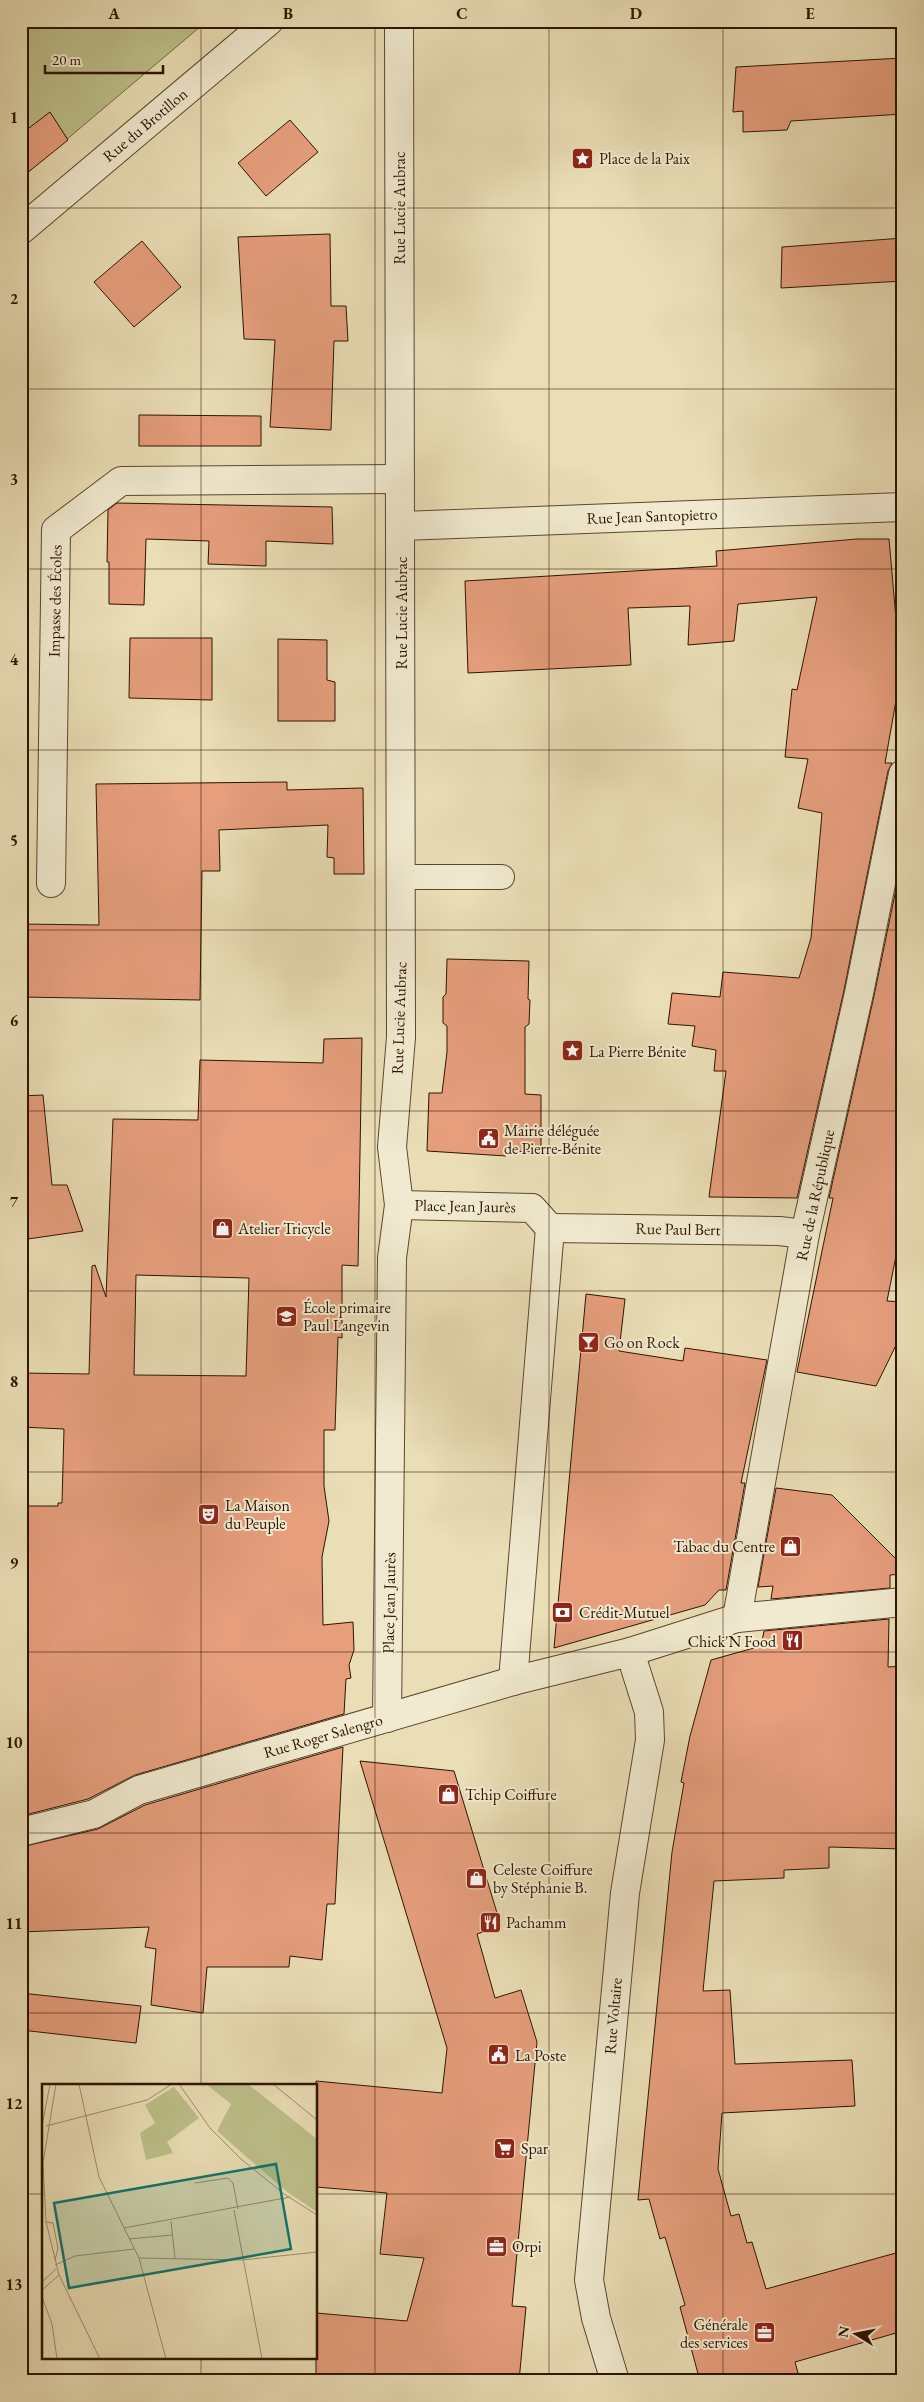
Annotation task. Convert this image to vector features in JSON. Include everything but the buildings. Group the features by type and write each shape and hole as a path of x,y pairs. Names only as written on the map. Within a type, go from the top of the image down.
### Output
{"street":[{"name":"Rue du Brotillon","path":"21,230 269,21"},
{"name":"Rue Lucie Aubrac","path":"398,1205 392,1147 401,1037 402,526 400,479 399,21"},
{"name":"Impasse des Écoles","path":"51,883 56,530 120,481 400,479"},
{"name":"Rue Jean Santopietro","path":"402,526 903,508"},
{"name":"Rue de la République","path":"737,1618 805,1234 860,993 903,774"},
{"name":"Place Jean Jaurès","path":"387,1718 392,1258 398,1205 532,1208 550,1228"},
{"name":"Rue Paul Bert","path":"550,1228 779,1231 805,1234"},
{"path":"513,1681 550,1228"},
{"name":"Rue Roger Salengro","path":"21,1832 94,1814 139,1790 513,1681 630,1652 737,1618 903,1602"},
{"name":"Rue Voltaire","path":"615,2381 596,2318 590,2280 625,1893 650,1740 649,1712 630,1652"}],"lane":[{"path":"401,876 502,877"}],"green space":[{"path":"21,21 207,21 21,178"}],"place":[{"name":"Place de la Paix","path":"583,158"},
{"name":"La Pierre Bénite","path":"573,1051"},
{"name":"Mairie déléguée de Pierre-Bénite","path":"488,1139"},
{"name":"Atelier Tricycle","path":"222,1228"},
{"name":"École primaire Paul Langevin","path":"287,1316"},
{"name":"Go on Rock","path":"588,1342"},
{"name":"La Maison du Peuple","path":"209,1514"},
{"name":"Tabac du Centre","path":"791,1546"},
{"name":"Crédit-Mutuel","path":"563,1612"},
{"name":"Chick'N Food","path":"792,1641"},
{"name":"Tchip Coiffure","path":"449,1794"},
{"name":"Celeste Coiffure by Stéphanie B.","path":"477,1878"},
{"name":"Pachamm","path":"490,1922"},
{"name":"La Poste","path":"499,2055"},
{"name":"Spar","path":"505,2148"},
{"name":"Orpi","path":"496,2246"},
{"name":"Générale des services","path":"764,2333"}]}
